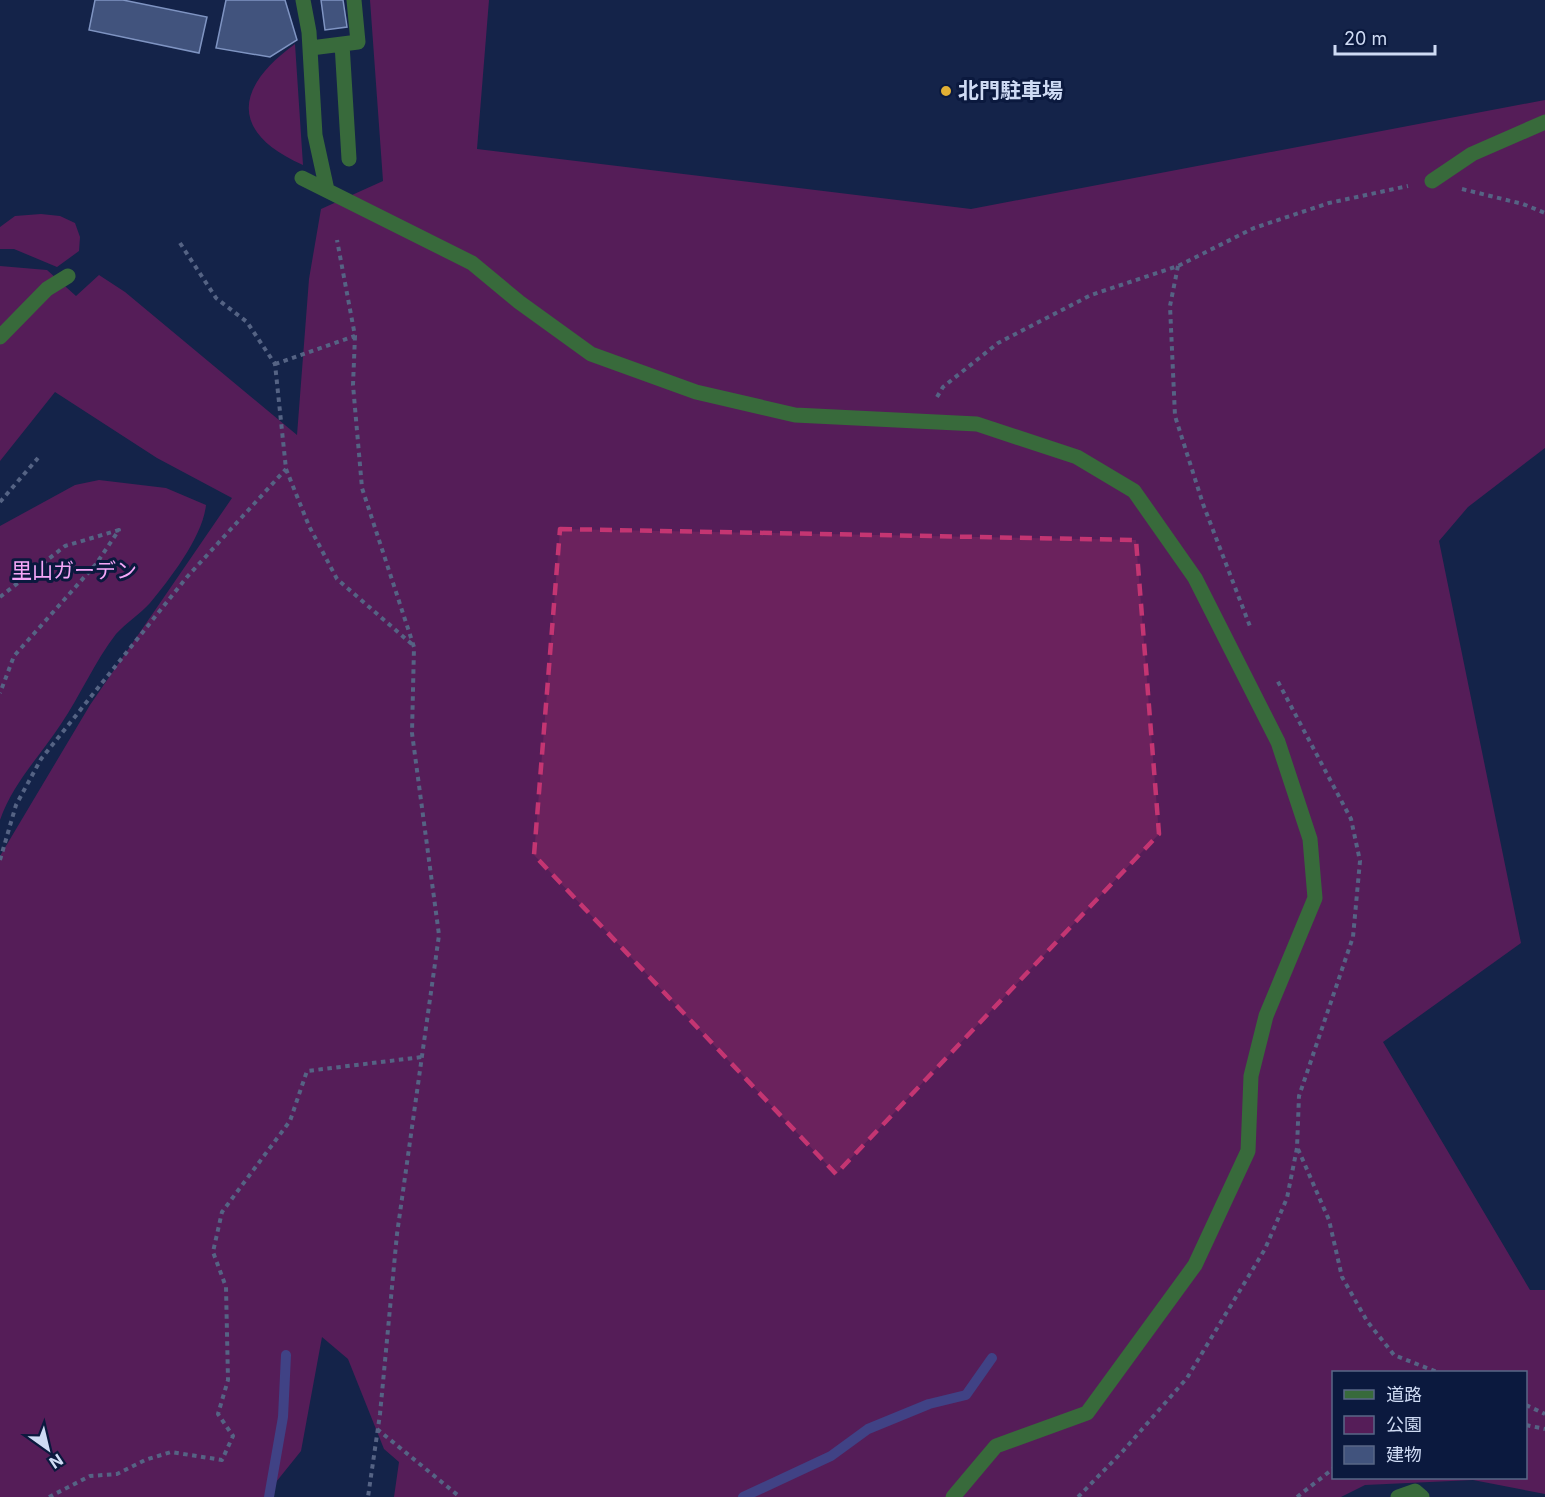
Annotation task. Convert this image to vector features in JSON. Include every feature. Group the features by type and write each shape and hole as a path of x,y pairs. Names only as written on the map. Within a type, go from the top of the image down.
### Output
{"street":[{"path":"303,0 311,48 315,135 327,190"},
{"path":"311,48 358,42 354,0"},
{"path":"342,44 349,159"},
{"path":"1432,181 1472,154 1545,122"},
{"path":"302,178 472,263 519,302 591,354 696,392 795,414 977,424 1077,457 1134,491 1195,578 1278,742 1310,839 1315,898 1266,1016 1251,1076 1248,1151 1195,1265 1087,1413 996,1446 953,1497"},
{"path":"0,337 47,289 68,276"},
{"path":"1398,1497 1415,1491 1422,1497"}],"path":[{"path":"943,387 998,343 1091,295 1178,266 1265,225 1329,204 1432,181 1523,204 1545,213"},
{"path":"337,240 355,336 353,385 362,488 414,647 412,733 439,935 397,1234 368,1497"},
{"path":"180,243 216,298 247,322 276,364 285,469 309,526 337,579 414,647"},
{"path":"1178,266 1170,306 1175,416 1203,504 1252,632"},
{"path":"276,364 355,336"},
{"path":"0,502 38,458"},
{"path":"0,860 16,805 41,759 187,577 285,469"},
{"path":"0,597 65,546 118,530 96,564 14,656 0,693"},
{"path":"1078,1497 1123,1451 1187,1378 1225,1319 1265,1249 1287,1198 1298,1148 1299,1096 1353,938 1360,861 1351,819 1272,671"},
{"path":"49,1497 90,1476 117,1474 146,1460 171,1452 222,1460 233,1436 218,1414 228,1380 226,1287 213,1252 222,1212 290,1121 308,1071 422,1057"},
{"path":"1298,1148 1329,1220 1342,1277 1368,1321 1394,1356 1434,1371"},
{"path":"1527,1405 1545,1414"},
{"path":"1527,1425 1545,1429"},
{"path":"377,1429 460,1497"},
{"path":"1297,1497 1332,1469"}],"highlighted area":[{"path":"560,529 1136,540 1159,834 836,1174 534,855"}],"green space":[{"path":"370,0 489,0 477,149 971,209 1545,100 1545,448 1468,507 1439,541 1521,943 1383,1042 1530,1290 1545,1290 1545,1494 1473,1480 1365,1485 1341,1497 394,1497 399,1462 384,1449 348,1359 322,1337 301,1451 264,1497 0,1497 0,856 90,705 232,498 157,458 55,392 0,461 0,266 47,270 76,296 99,275 125,292 297,435 309,279 321,209 383,181"},
{"path":"295,44 303,165 279,152 262,139 252,124 249,109 251,93 260,77"},
{"path":"41,214 60,216 75,223 80,237 79,251 57,267 14,249 0,249 0,227 15,216"},
{"name":"里山ガーデン","path":"99,480 166,488 206,505 204,517 192,543 167,582 150,603 108,644 61,724 19,782 0,820 0,526 75,485"}],"building":[{"path":"95,0 123,0 207,17 199,53 89,30"},
{"path":"226,0 285,0 297,40 270,57 216,48"},
{"path":"321,0 343,0 347,27 325,30"}],"waterway":[{"path":"269,1497 283,1417 286,1355"},
{"path":"743,1497 831,1456 868,1429 929,1404 966,1395 992,1358"}],"place":[{"name":"北門駐車場","path":"946,91"}]}
